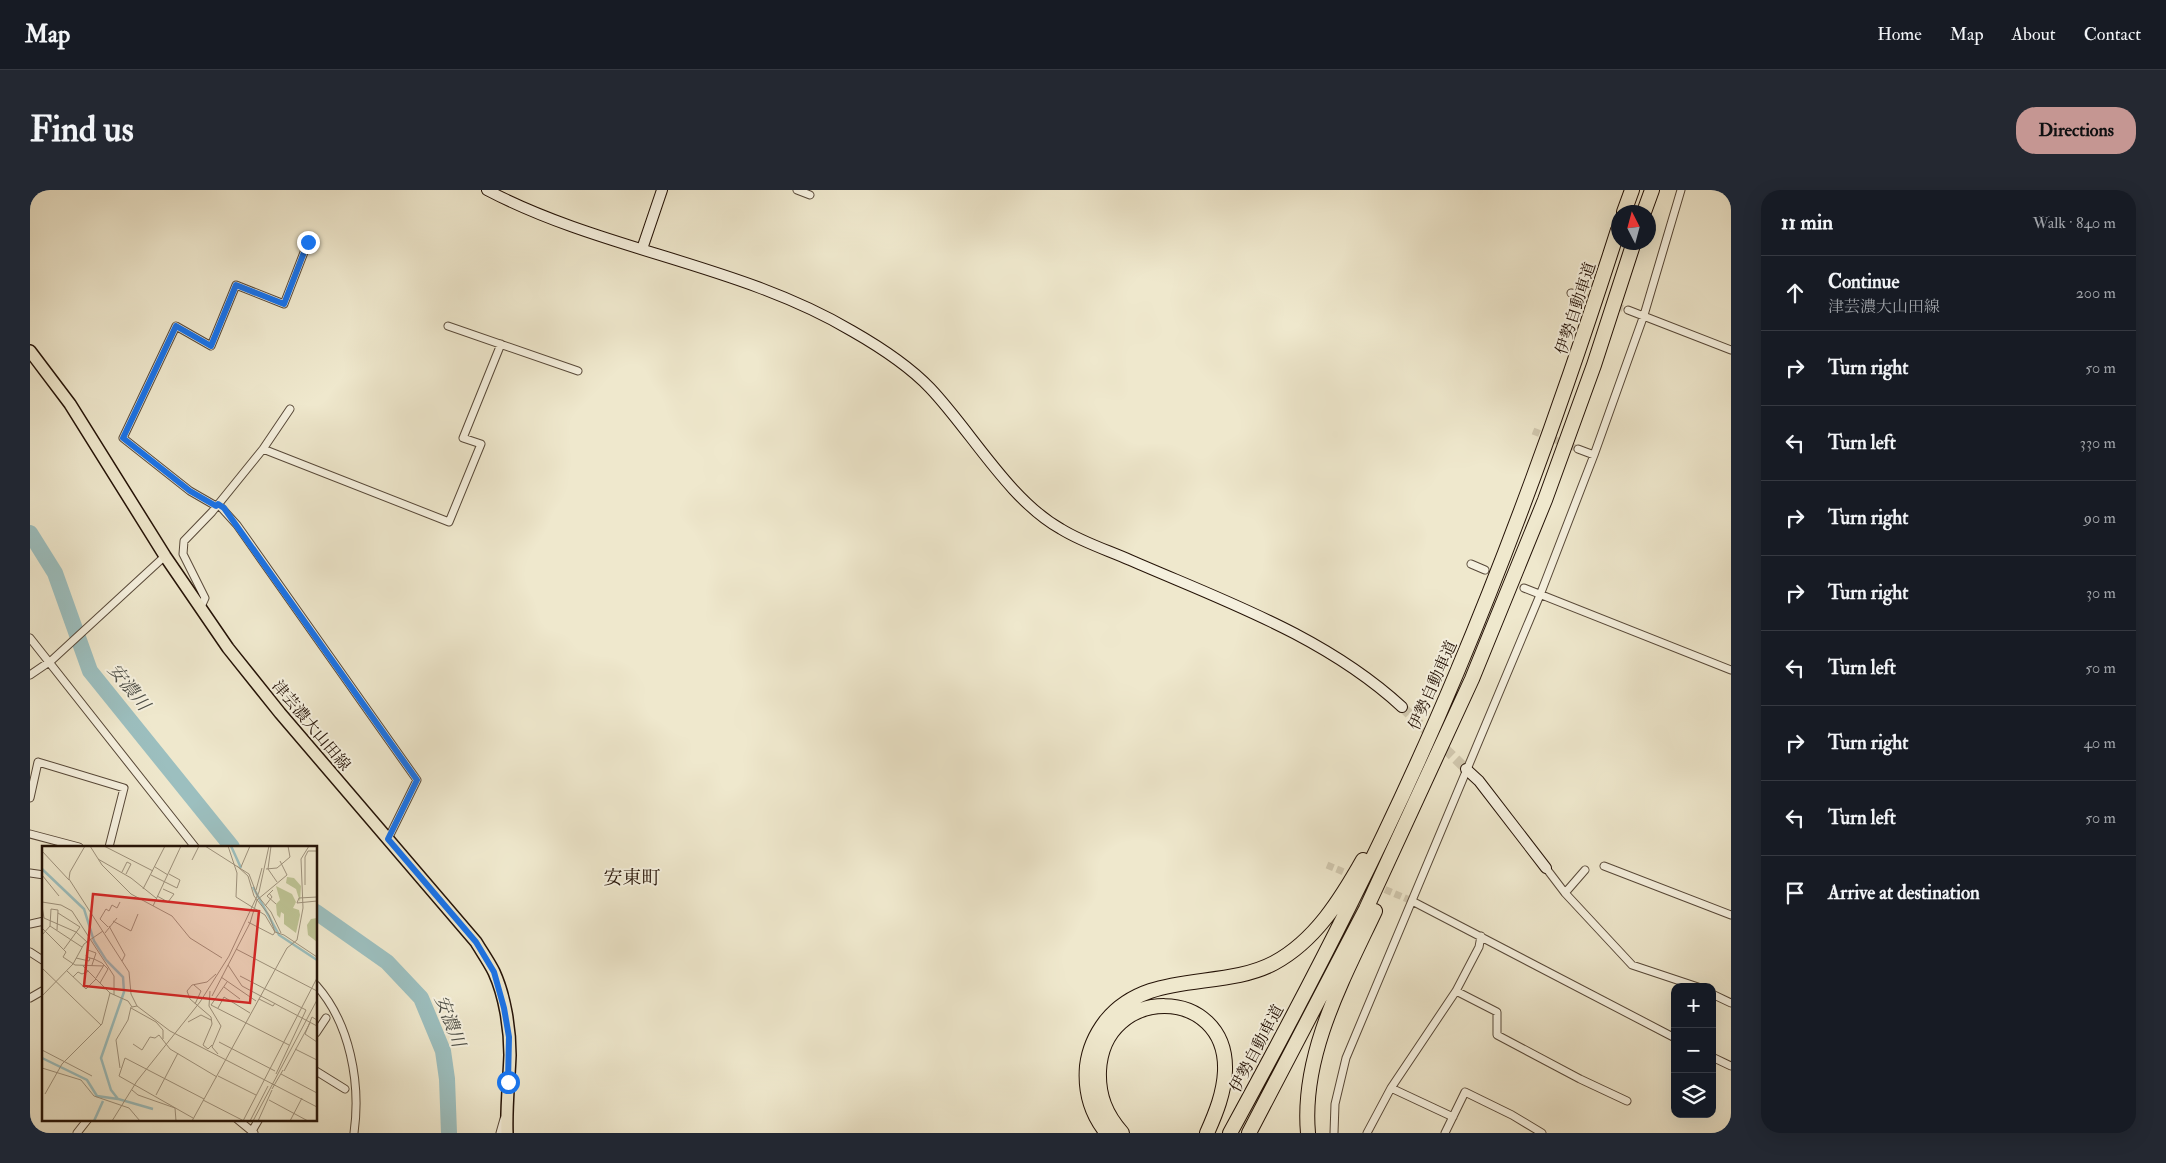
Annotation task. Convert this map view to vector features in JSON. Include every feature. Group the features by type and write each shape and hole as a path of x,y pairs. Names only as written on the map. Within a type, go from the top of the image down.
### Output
{"highway":[{"path":"1626,205 1631,190"},
{"path":"1646,205 1651,192"},
{"name":"伊勢自動車道","path":"1230,1133 1348,909 1456,674 1531,486 1580,351 1612,250"},
{"name":"伊勢自動車道","path":"1249,1133 1366,909 1418,798 1508,594 1545,500 1594,365 1631,250"},
{"path":"1107,1133 1094,1114 1087,1078 1090,1050 1103,1024 1122,1004 1142,993 1164,986 1249,974 1282,958 1308,937 1333,908 1362,861 1419,736 1456,674"},
{"path":"1308,1133 1308,1097 1319,1044 1341,985 1404,844 1418,798"},
{"path":"1122,1133 1102,1101 1099,1076 1102,1053 1111,1034 1124,1018 1140,1009 1159,1005 1181,1008 1198,1015 1211,1027 1221,1046 1225,1069 1223,1090 1207,1133"}],"main road":[{"name":"津芸濃大山田線","path":"30,351 70,404 162,559 200,610 280,714 476,942 494,972 504,1008 509,1037 507,1133"}],"street":[{"path":"487,190 563,223 786,297 852,330 912,370 930,388 1017,493 1060,529 1310,640 1361,673 1402,706"},
{"path":"642,248 662,190"},
{"path":"797,190 810,195"},
{"path":"1334,1133 1335,1104 1346,1058 1540,595 1594,455 1644,315 1681,190"},
{"path":"308,242 284,304 236,285 211,346 176,326 123,438 190,491 217,505 242,532 417,780 388,839"},
{"path":"1628,310 1731,350"},
{"path":"448,326 578,371"},
{"path":"263,449 449,522 481,444 463,438 501,344"},
{"path":"200,610 205,598 183,554 182,545 186,537 217,505 263,449 290,409"},
{"path":"1578,449 1594,455"},
{"path":"30,675 50,661 162,559"},
{"path":"1471,564 1485,570"},
{"path":"1524,588 1731,670"},
{"path":"30,638 194,846"},
{"path":"30,795 38,762 124,788 108,846"},
{"path":"1466,769 1479,781 1565,893 1632,965 1686,983"},
{"path":"30,834 62,845"},
{"path":"1604,866 1731,915"},
{"path":"1565,893 1586,870"},
{"path":"1412,901 1671,1036"},
{"path":"1367,1133 1391,1088 1456,991 1479,947 1481,936"},
{"path":"30,952 42,960"},
{"path":"318,987 338,1016 345,1038 356,1087 354,1133"},
{"path":"30,998 42,991"},
{"path":"1456,991 1497,1012 1497,1035 1580,1080 1627,1101"},
{"path":"1716,996 1731,1003"},
{"path":"318,1030 326,1018"},
{"path":"1716,1059 1731,1066"},
{"path":"318,1072 345,1089"},
{"path":"1391,1088 1453,1117"},
{"path":"1445,1133 1465,1092 1512,1115 1542,1133"},
{"path":"500,1133 506,1112"},
{"path":"77,1133 87,1120"},
{"path":"238,1120 253,1132 259,1120"}],"waterway":[{"name":"安濃川","path":"30,533 55,573 90,671 231,846"},
{"name":"安濃川","path":"318,913 387,962 421,998 443,1051 447,1079 449,1133"}],"tunnel":[{"path":"1576,294 1628,310"},
{"path":"1533,431 1578,449"},
{"path":"1402,707 1466,769"},
{"path":"1327,865 1412,901"}],"district":[{"name":"安東町","path":"632,877"}],"route":[{"path":"308,242 284,304 236,285 211,346 176,326 123,438 190,491 216,506 218,504 224,508 417,780 388,839 476,942 494,972 500,990 509,1037 508,1082"}]}
